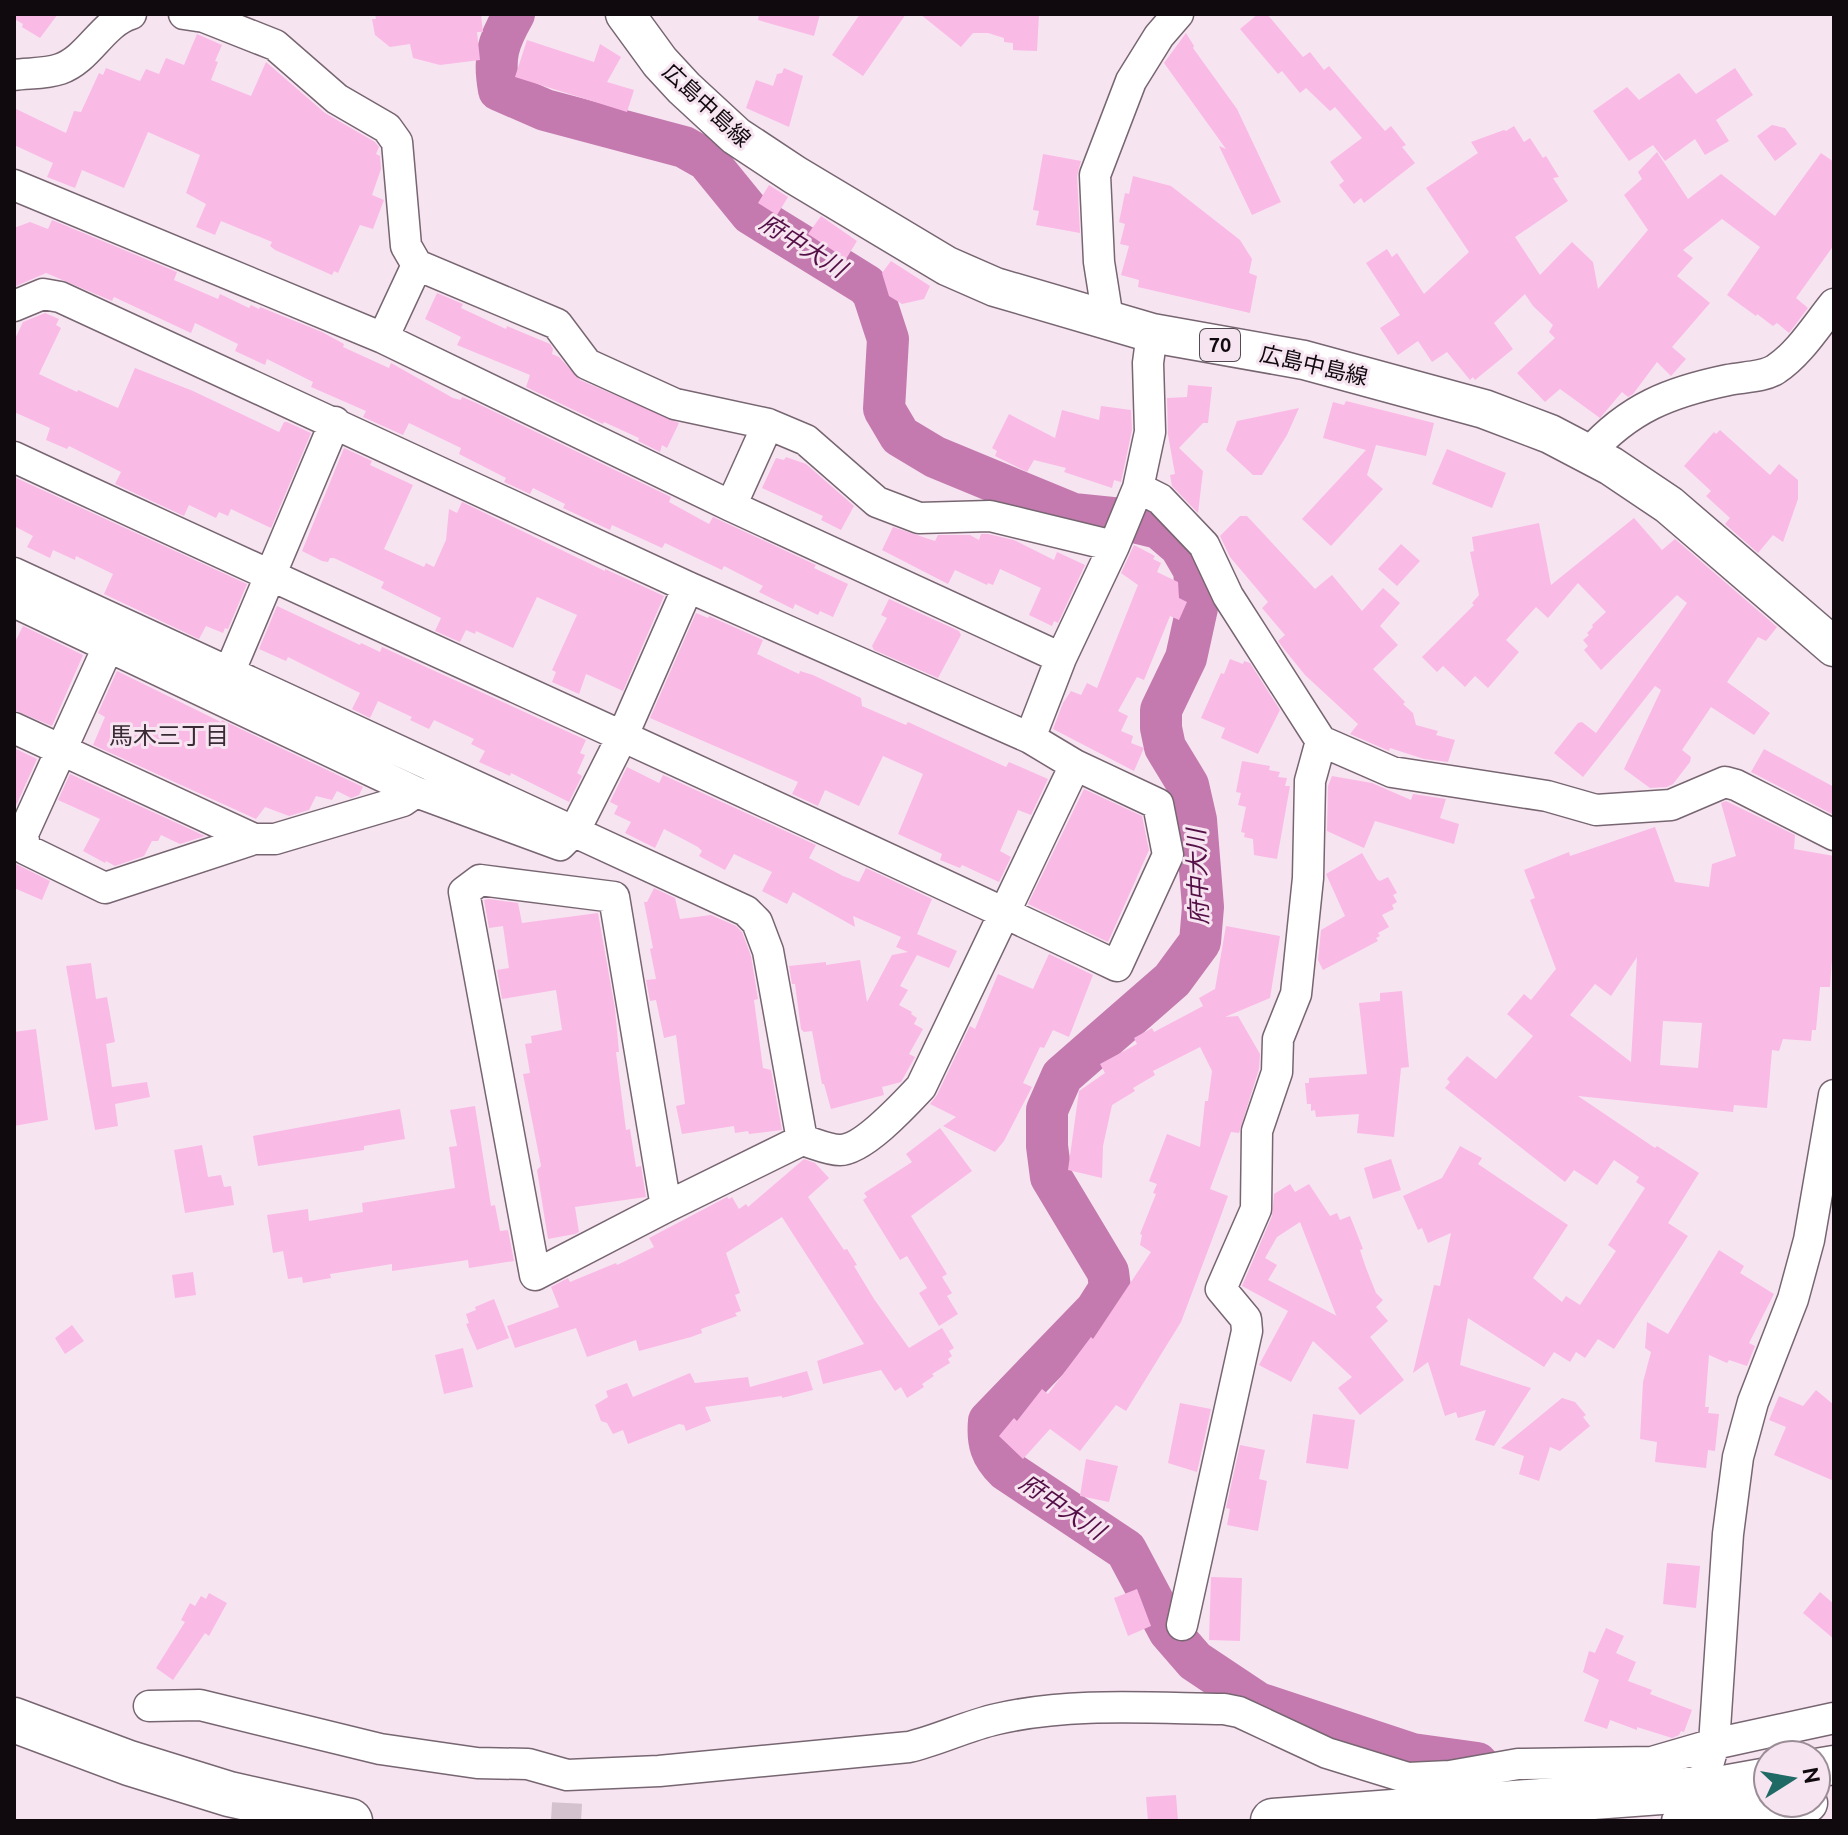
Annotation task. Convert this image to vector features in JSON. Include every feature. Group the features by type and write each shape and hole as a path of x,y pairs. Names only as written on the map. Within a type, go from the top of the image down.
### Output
{"highway":[{"path":"14,1720 129,1763 229,1794 350,1821"},
{"path":"1273,1821 1507,1785 1696,1810"}],"main road":[{"name":"広島中島線","path":"625,14 660,62 736,136 947,266 995,287 1152,333 1304,360 1517,420 1589,453 1669,505 1834,647"},
{"path":"1696,1810 1752,1784"},
{"path":"1696,1810 1752,1806"}],"street":[{"path":"14,75 60,69 82,56 121,17 131,14"},
{"path":"184,14 204,17 275,45 337,99 387,128 397,142 406,246 417,265 557,324 587,364 675,404 768,424 806,440 877,502 919,518 1125,518 1160,499 1204,545 1228,596 1321,741 1392,772 1547,796 1596,810 1671,805 1725,782 1834,835"},
{"path":"1108,319 1099,262 1095,175 1131,81 1159,36 1178,14"},
{"path":"14,185 383,338 731,506 1061,658"},
{"path":"14,212 45,199"},
{"path":"383,338 417,265"},
{"path":"14,306 43,294 60,297 688,587 1030,738 1075,765 1158,804 1168,855 1117,966 623,735 14,457"},
{"path":"1589,453 1623,422 1668,395 1775,371 1834,304"},
{"path":"1030,738 1061,658 1125,518 1150,432 1148,363 1152,333"},
{"path":"229,673 335,422"},
{"path":"731,506 768,424"},
{"path":"14,573 746,911 757,922 768,951 802,1140"},
{"path":"14,602 416,792 560,845 575,830 623,735 688,587"},
{"path":"108,647 23,834 25,849 105,888 254,839 275,839 403,801 416,792"},
{"path":"14,728 254,839"},
{"path":"1182,1625 1247,1331 1246,1319 1221,1289 1256,1209 1257,1131 1277,1072 1278,1039 1296,994 1308,878 1310,781 1321,741"},
{"path":"666,1207 614,897 480,880 464,892 535,1275 802,1140 840,1150 851,1147 894,1117 921,1087 1075,765"},
{"path":"1696,1810 1714,1744 1728,1534 1738,1457 1753,1402 1793,1299 1809,1240 1834,1095"},
{"path":"149,1706 200,1705 380,1749 477,1763 528,1764 567,1789 659,1771 909,1747 997,1719 1088,1709 1224,1709 1239,1712 1327,1753 1455,1792"},
{"path":"1507,1785 1518,1764 1652,1762 1714,1744 1834,1718"}],"building":[{"path":"14,14 58,14 40,38 22,27 23,24 14,19"},
{"path":"375,14 481,14 483,32 477,32 480,60 440,65 413,58 410,44 390,47 375,35 372,19 376,19"},
{"path":"759,14 820,14 814,36 758,20"},
{"path":"860,14 906,14 863,76 832,55"},
{"path":"920,14 1039,14 1037,51 1013,50 1013,43 1004,42 1004,38 988,33 973,33 961,47"},
{"path":"1258,14 1267,14 1303,57 1310,52 1324,70 1329,66 1385,131 1391,126 1406,145 1402,147 1415,163 1364,203 1361,198 1354,204 1339,185 1344,181 1330,162 1362,138 1335,107 1330,111 1306,88 1300,93 1282,71 1278,74 1240,29"},
{"path":"1186,33 1193,48 1237,109 1281,202 1252,215 1219,146 1226,149 1164,63"},
{"path":"197,34 222,45 211,80 251,96 266,62 325,113 379,147 376,154 380,156 381,169 372,195 384,200 373,229 360,225 338,273 334,271 332,275 275,250 270,246 272,242 221,221 215,235 196,227 206,204 186,193 200,155 148,132 124,188 82,170 75,188 47,177 53,163 14,145 14,108 66,133 74,111 81,112 99,73 103,75 106,68 140,81 146,69 159,74 166,58 184,65"},
{"path":"527,40 594,62 600,44 621,57 607,82 634,90 627,112 515,77"},
{"path":"784,68 803,76 789,127 746,108 756,80 773,86 777,74 782,73"},
{"path":"1735,68 1753,95 1716,120 1729,141 1705,155 1695,139 1665,161 1653,145 1629,161 1593,111 1627,87 1639,100 1679,73 1696,94"},
{"path":"1772,125 1785,128 1797,144 1775,161 1757,136"},
{"path":"1514,126 1524,142 1530,138 1543,158 1546,156 1559,177 1553,178 1568,201 1515,237 1540,275 1572,242 1593,262 1598,289 1648,230 1624,195 1642,179 1638,172 1657,152 1688,199 1721,174 1775,216 1821,153 1834,162 1834,245 1796,298 1808,308 1789,333 1777,323 1773,326 1756,316 1727,295 1760,247 1722,219 1683,250 1693,258 1677,276 1710,303 1672,347 1686,359 1671,376 1657,362 1633,394 1628,397 1622,392 1600,418 1560,389 1545,402 1517,373 1555,338 1549,332 1553,325 1525,294 1494,323 1513,349 1475,380 1473,377 1470,380 1447,352 1432,362 1418,341 1398,355 1380,328 1400,315 1366,263 1387,249 1392,257 1397,253 1424,294 1469,252 1426,188 1478,153 1471,142"},
{"path":"1043,154 1081,161 1077,176 1080,233 1036,225 1039,211 1033,210"},
{"path":"1133,176 1171,186 1240,240 1252,259 1249,273 1257,276 1250,313 1138,287 1139,280 1121,275 1129,246 1120,244 1125,224 1119,222 1125,193 1129,194"},
{"path":"769,185 788,197 777,215 758,203"},
{"path":"821,216 857,241 846,259 808,234"},
{"path":"52,220 177,272 174,280 218,299 220,294 249,308 251,305 260,307 322,332 344,344 343,347 389,368 391,363 453,398 461,400 462,397 474,402 671,497 669,502 709,524 713,517 816,565 814,568 848,584 833,617 820,611 818,615 795,604 793,609 759,592 763,586 724,566 722,570 665,543 662,548 612,525 610,530 563,508 565,504 533,488 530,494 459,454 461,448 409,423 403,435 363,417 366,411 311,387 313,382 267,359 265,365 235,351 238,344 195,323 191,333 114,297 112,301 46,273 14,287 14,228 30,222 48,229"},
{"path":"891,261 930,286 924,299 902,304 889,296 882,273"},
{"path":"437,293 506,329 507,326 550,344 552,354 559,357 580,380 679,423 667,448 662,445 660,452 638,441 639,438 526,387 530,375 457,345 461,337 425,319"},
{"path":"45,313 59,319 56,325 61,328 39,374 77,392 118,408 135,368 193,391 279,432 287,422 311,433 271,528 231,509 228,516 219,512 216,518 189,505 184,516 115,484 121,472 69,446 67,449 46,440 50,428 14,412 14,341 23,322"},
{"path":"1188,385 1212,387 1208,423 1203,423 1179,448 1203,471 1198,513 1172,486 1170,475 1175,474 1168,435 1167,398 1187,397"},
{"path":"1346,401 1434,423 1426,456 1376,445 1367,475 1383,489 1331,546 1302,519 1366,450 1323,438 1333,402 1344,405"},
{"path":"1101,406 1131,410 1132,430 1121,482 1114,480 1112,488 1064,472 1066,468 1034,460 1027,472 995,456 997,451 992,448 1009,414 1055,438 1062,410 1099,420"},
{"path":"1299,408 1287,435 1262,475 1253,475 1226,450 1237,421"},
{"path":"1720,430 1770,475 1779,464 1798,480 1798,499 1783,542 1773,535 1758,553 1725,524 1730,518 1706,496 1711,491 1684,466 1714,432 1716,434"},
{"path":"344,448 372,461 370,465 413,485 384,549 424,567 426,563 434,567 446,540 449,509 457,513 462,502 664,596 623,691 586,674 579,694 552,682 556,672 552,670 577,615 537,597 513,648 476,631 475,634 466,630 460,642 435,631 441,618 381,588 384,582 334,558 328,562 322,561 302,551"},
{"path":"1447,449 1506,473 1492,508 1432,484"},
{"path":"786,457 806,464 854,506 841,530 821,520 823,516 762,488 776,458 784,460"},
{"path":"14,477 247,584 228,629 225,628 223,633 206,626 199,639 104,594 113,574 76,556 75,560 53,550 50,558 27,547 33,536 14,526"},
{"path":"1240,516 1247,516 1315,589 1332,575 1362,611 1383,588 1400,603 1380,626 1398,645 1373,669 1405,702 1403,704 1413,713 1416,725 1455,740 1448,762 1424,759 1390,748 1389,751 1350,734 1358,724 1305,675 1284,649 1278,641 1285,635 1262,608 1268,602 1230,557 1220,536"},
{"path":"1634,518 1662,550 1675,539 1777,627 1766,641 1758,637 1727,682 1770,713 1754,735 1711,707 1682,750 1691,757 1690,762 1667,787 1650,788 1624,769 1661,690 1655,686 1583,777 1554,753 1578,723 1582,722 1596,733 1687,603 1677,595 1601,670 1584,650 1588,646 1583,640 1589,635 1587,633 1592,625 1606,612 1578,583 1548,618 1536,607 1506,640 1519,652 1488,688 1475,676 1465,687 1443,666 1437,672 1422,657 1474,605 1472,603 1479,595 1470,552 1474,551 1472,537 1539,523 1551,585"},
{"path":"893,527 935,541 938,535 970,535 979,540 981,534 988,534 1014,540 1054,560 1057,552 1085,565 1058,623 1054,621 1052,626 1029,615 1041,588 1000,569 993,585 955,570 948,584 882,550"},
{"path":"1401,544 1420,561 1397,586 1378,569"},
{"path":"1134,545 1155,556 1153,559 1161,563 1157,572 1178,582 1179,598 1187,602 1179,620 1170,616 1144,680 1137,677 1118,711 1128,716 1121,731 1133,736 1131,743 1144,748 1134,771 1053,729 1071,691 1081,695 1087,683 1097,688 1138,585 1121,573"},
{"path":"889,599 959,631 961,635 938,678 874,650 872,646 887,618 881,615"},
{"path":"277,606 360,645 380,652 382,647 586,740 580,753 585,755 577,773 582,776 569,802 511,773 510,776 479,762 485,751 471,744 474,739 434,720 429,729 378,701 370,718 352,709 360,693 288,657 286,661 259,649"},
{"path":"696,613 763,640 757,654 799,674 800,671 813,675 861,698 862,706 906,725 908,722 1006,767 1009,762 1048,779 1031,815 1018,810 1000,851 1011,857 999,882 962,865 960,868 940,860 942,854 898,834 923,774 883,756 859,806 825,790 818,806 792,794 798,782 650,718"},
{"path":"23,626 83,655 52,726 14,710 14,644"},
{"path":"1230,659 1250,663 1280,710 1258,754 1221,738 1225,728 1201,718"},
{"path":"117,671 363,787 359,795 351,798 337,791 332,800 316,796 309,810 289,816 265,807 256,819 93,745 105,717 98,713"},
{"path":"14,748 37,759 14,810"},
{"path":"1764,749 1834,787 1834,815 1751,772"},
{"path":"1242,761 1270,766 1269,770 1280,772 1278,777 1287,778 1285,786 1290,786 1277,859 1254,855 1253,839 1244,837 1245,833 1241,832 1246,807 1238,805 1241,793 1236,792"},
{"path":"627,767 659,783 663,775 816,845 809,858 843,876 859,882 866,868 932,899 917,934 957,951 949,968 917,955 900,986 908,990 899,1005 912,1012 917,1018 914,1024 923,1029 909,1054 915,1057 901,1082 882,1087 884,1095 831,1109 822,1084 812,1031 804,1032 801,1029 795,984 792,984 789,966 860,960 867,1002 892,955 908,952 896,947 901,937 853,916 855,927 793,892 787,904 762,891 772,872 734,854 725,870 699,856 702,851 698,847 664,829 655,848 625,833 631,822 614,814 618,806 610,802"},
{"path":"70,774 205,836 180,844 161,835 158,841 152,841 144,856 115,866 105,863 83,851 100,819 58,800"},
{"path":"1332,776 1372,783 1411,800 1413,794 1446,799 1440,818 1459,824 1454,844 1375,821 1364,848 1327,831 1328,786"},
{"path":"1084,789 1142,816 1149,850 1108,942 1028,904"},
{"path":"1726,801 1795,835 1794,849 1834,856 1830,987 1820,987 1816,1030 1812,1030 1811,1041 1783,1039 1779,1051 1772,1050 1767,1108 1734,1105 1733,1112 1578,1096 1655,1148 1657,1146 1699,1173 1668,1223 1688,1236 1614,1349 1598,1339 1585,1358 1576,1352 1570,1362 1554,1352 1544,1367 1468,1318 1460,1365 1531,1388 1494,1446 1475,1440 1486,1410 1458,1418 1456,1412 1445,1416 1428,1362 1413,1373 1434,1285 1440,1286 1451,1233 1428,1243 1422,1228 1418,1230 1403,1196 1442,1178 1460,1146 1482,1158 1478,1164 1568,1225 1533,1278 1562,1302 1566,1296 1580,1305 1616,1251 1608,1245 1645,1188 1636,1182 1639,1177 1614,1160 1597,1185 1574,1170 1565,1182 1445,1088 1450,1082 1447,1079 1467,1056 1496,1079 1533,1036 1507,1014 1524,994 1531,1000 1556,969 1530,900 1535,898 1524,870 1569,852 1570,856 1655,827 1675,882 1709,887 1712,864 1736,856 1721,803","holes":["1637,957 1631,1062 1570,1015 1595,984 1611,996","1663,1021 1702,1023 1698,1068 1660,1065"]},
{"path":"1362,853 1377,879 1380,881 1388,877 1397,893 1393,895 1397,902 1392,905 1394,909 1382,915 1389,927 1378,933 1378,941 1323,970 1318,960 1321,930 1345,916 1326,874"},
{"path":"14,863 50,881 42,900 14,888"},
{"path":"654,888 675,898 680,919 711,915 742,932 751,956 758,999 754,1000 763,1068 771,1070 782,1130 735,1133 734,1126 682,1134 676,1106 685,1104 676,1035 664,1038 656,1000 650,1001 646,980 656,979 644,902 647,902"},
{"path":"484,900 518,903 522,923 598,913 615,1009 619,1052 616,1052 626,1130 630,1129 636,1167 641,1166 646,1197 575,1207 579,1232 575,1234 548,1239 537,1170 541,1166 523,1074 530,1073 525,1044 532,1043 531,1036 562,1030 556,990 502,999 497,970 509,968 503,926 489,928"},
{"path":"1226,926 1280,936 1270,998 1225,1017 1238,1016 1260,1054 1259,1069 1239,1133 1231,1132 1210,1189 1228,1196 1181,1322 1126,1411 1116,1405 1080,1451 1050,1429 1023,1459 999,1436 1014,1418 1017,1421 1042,1389 1048,1394 1091,1337 1093,1339 1151,1252 1140,1245 1140,1234 1156,1194 1153,1193 1157,1184 1149,1181 1167,1134 1200,1147 1212,1071 1200,1047 1153,1071 1155,1075 1112,1105 1103,1146 1102,1178 1068,1170 1079,1091 1105,1073 1100,1064 1137,1044 1134,1038 1152,1028 1154,1032 1203,1006 1199,998 1215,989"},
{"path":"1049,954 1093,975 1069,1037 1053,1030 1044,1048 1040,1047 1023,1083 1032,1087 995,1152 943,1126 956,1117 930,1104 970,1026 975,1029 998,974 1033,989"},
{"path":"91,963 96,999 107,997 115,1042 106,1044 112,1087 147,1082 150,1097 115,1104 118,1126 95,1130 66,966"},
{"path":"1402,991 1409,1067 1401,1068 1394,1137 1357,1133 1359,1114 1316,1117 1315,1110 1311,1111 1311,1104 1307,1104 1305,1083 1309,1083 1309,1078 1367,1074 1359,1003 1380,1001 1380,993"},
{"path":"36,1029 48,1120 14,1126 14,1032"},
{"path":"475,1106 491,1206 495,1205 500,1231 508,1230 514,1261 469,1268 468,1260 392,1271 392,1264 330,1274 331,1278 303,1283 302,1277 288,1279 283,1251 273,1253 267,1215 308,1209 309,1221 363,1212 362,1203 455,1188 449,1147 457,1146 450,1110"},
{"path":"400,1109 405,1139 364,1146 364,1150 258,1166 253,1136"},
{"path":"940,1128 972,1171 911,1216 947,1274 942,1277 952,1293 947,1296 958,1314 939,1326 919,1293 927,1288 907,1256 900,1260 863,1200 867,1197 864,1193 912,1162 906,1154"},
{"path":"202,1145 208,1177 221,1175 224,1187 231,1186 234,1205 185,1213 174,1150"},
{"path":"804,1159 815,1163 829,1178 808,1197 844,1250 847,1249 874,1299 909,1348 942,1328 954,1348 949,1351 952,1356 948,1359 950,1363 932,1374 934,1376 922,1384 924,1387 907,1398 901,1387 895,1391 881,1370 823,1384 817,1361 864,1344 782,1217 726,1253 740,1293 735,1295 741,1311 735,1313 737,1316 701,1329 702,1333 691,1337 639,1351 636,1340 587,1357 576,1328 515,1348 507,1326 559,1307 551,1287 568,1278 570,1282 617,1265 654,1247 649,1238 727,1197 732,1197 739,1209 746,1204 748,1207"},
{"path":"1391,1159 1401,1190 1373,1199 1364,1168"},
{"path":"1290,1184 1295,1192 1309,1184 1330,1216 1337,1213 1340,1220 1350,1216 1363,1249 1360,1250 1366,1268 1376,1293 1383,1300 1376,1307 1388,1321 1370,1337 1404,1380 1360,1415 1338,1388 1352,1377 1313,1341 1291,1382 1259,1365 1288,1311 1242,1286 1272,1216 1274,1194","holes":["1300,1222 1337,1316 1268,1280 1277,1265 1265,1258 1277,1237"]},
{"path":"1719,1250 1744,1266 1740,1273 1774,1294 1749,1343 1755,1346 1747,1366 1729,1360 1727,1363 1709,1355 1705,1407 1709,1407 1708,1413 1719,1414 1715,1451 1708,1450 1706,1468 1655,1462 1657,1442 1640,1439 1643,1382 1651,1352 1645,1348 1647,1322 1668,1334"},
{"path":"193,1272 196,1295 175,1298 172,1275"},
{"path":"494,1299 509,1338 477,1350 466,1324 469,1323 466,1314"},
{"path":"72,1325 84,1341 65,1354 55,1338"},
{"path":"463,1348 473,1387 444,1394 435,1355"},
{"path":"807,1371 813,1390 782,1398 705,1407 711,1421 686,1431 684,1425 679,1424 628,1444 623,1430 613,1434 607,1423 601,1421 595,1405 608,1397 606,1391 627,1383 633,1397 690,1373 695,1383 748,1377 750,1387"},
{"path":"1816,1390 1834,1405 1834,1481 1774,1455 1786,1427 1769,1420 1779,1396 1803,1406"},
{"path":"1562,1398 1575,1402 1586,1415 1583,1417 1590,1426 1560,1451 1550,1447 1539,1481 1519,1474 1524,1456 1501,1448"},
{"path":"1180,1403 1211,1409 1197,1472 1168,1463"},
{"path":"1313,1414 1355,1420 1348,1469 1306,1463"},
{"path":"1240,1445 1265,1450 1259,1479 1267,1481 1258,1531 1227,1525 1230,1509 1226,1508"},
{"path":"1086,1459 1118,1466 1109,1502 1080,1496"},
{"path":"1667,1563 1700,1566 1696,1608 1663,1604"},
{"path":"1211,1577 1242,1578 1240,1641 1209,1640"},
{"path":"1137,1589 1151,1626 1128,1636 1114,1598"},
{"path":"1820,1592 1834,1604 1834,1639 1803,1613"},
{"path":"209,1593 227,1603 209,1636 205,1633 173,1680 156,1668 185,1622 181,1620 190,1603 195,1606 201,1596 206,1599"},
{"path":"1606,1628 1624,1636 1616,1653 1636,1662 1628,1681 1652,1690 1650,1694 1692,1710 1684,1732 1672,1738 1610,1720 1607,1729 1584,1721 1599,1680 1583,1672 1589,1651 1595,1653"},
{"path":"1176,1795 1178,1821 1148,1821 1146,1797"}],"waterway":[{"name":"府中大川","path":"514,14 498,50 499,90 545,110 684,147 707,160 751,214 866,285 873,293 888,339 884,409 900,436 935,457 1073,514 1122,519 1159,528 1180,546 1194,570 1197,608 1186,658 1161,710 1161,728 1165,747 1188,785 1196,820 1203,907 1200,942 1172,980 1062,1076 1047,1110 1051,1177 1108,1272 1110,1288 1096,1310 989,1421 990,1442 994,1454 1006,1470 1126,1550 1169,1631 1195,1661 1258,1703 1412,1754 1477,1763 1491,1782 1492,1796"}],"tunnel":[{"path":"566,1821 567,1803"}],"district":[{"name":"馬木三丁目","path":"169,736"}]}
